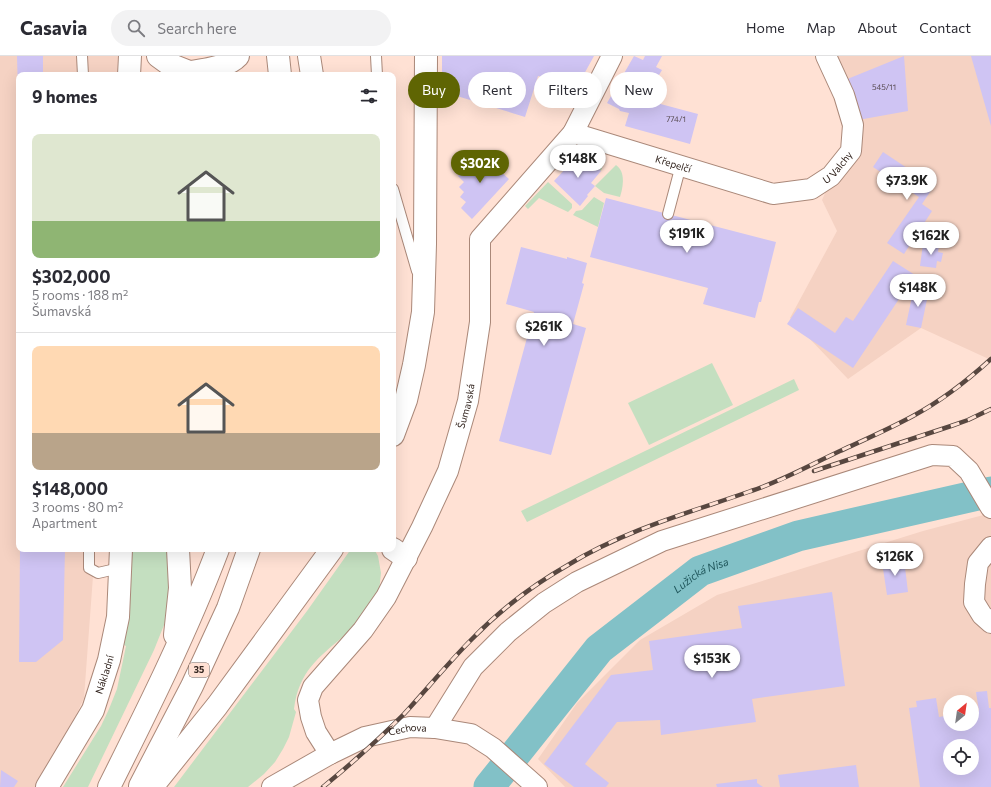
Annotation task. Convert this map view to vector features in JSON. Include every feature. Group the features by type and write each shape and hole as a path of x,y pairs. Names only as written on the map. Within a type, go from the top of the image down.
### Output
{"main road":[{"path":"129,72 130,56"},
{"path":"158,56 181,72"},
{"path":"188,72 218,66 235,60 238,56"},
{"path":"278,56 280,72"},
{"path":"308,56 309,72"},
{"path":"308,56 311,72"},
{"path":"396,427 406,400 414,365 423,312 426,56"},
{"path":"168,670 174,646 179,605 180,570 178,552"},
{"path":"109,787 168,670 203,590 217,552"},
{"name":"35","path":"140,787 192,686 228,608 248,552"},
{"path":"152,787 217,706 303,591 330,552"},
{"name":"Nákladní","path":"47,787 93,710 109,660 116,624 120,559"}],"street":[{"name":"Šumavská","path":"330,754 316,732 311,717 308,700 313,687 363,630 386,597 399,553 422,527 448,471 468,401 480,322 480,239 573,133 612,56"},
{"name":"U Valchy","path":"773,194 811,189 831,176 851,151 852,125 844,95 826,56"},
{"name":"Křepelčí","path":"573,133 773,194"},
{"path":"435,728 472,667 508,632 544,603 577,582 662,541 932,455 953,456 969,470 991,508"},
{"path":"990,547 978,563 974,602 982,615 991,623"},
{"name":"Čechova","path":"272,787 330,754 365,737 410,727 435,728 471,734 493,748 535,784"}],"lane":[{"path":"82,56 83,72"},
{"path":"376,56 377,72"},
{"path":"668,214 681,166"},
{"path":"396,198 424,292"},
{"path":"89,552 89,568 98,573 120,559"}],"shaded area":[{"path":"0,56 118,56 117,72 16,72 16,552 95,552 84,698 54,762 39,787 0,787"},
{"path":"835,56 991,56 991,360 921,328 848,379 790,318 837,231 822,200 858,120"},
{"path":"991,513 991,787 565,787 538,759 577,703 640,640 717,595 923,531"}],"green space":[{"path":"581,152 605,158 601,171"},
{"path":"616,165 621,172 623,180 620,197 604,193 595,186"},
{"path":"548,182 572,204 572,208 568,212 539,198 528,209 525,206"},
{"path":"594,197 604,203 598,227 573,215 576,211 582,210"},
{"path":"712,363 733,405 649,445 628,403"},
{"path":"794,379 799,390 527,522 521,511"},
{"path":"131,552 170,552 172,570 168,613 154,650 88,787 63,787 101,726 109,709 117,689 126,646 122,644"},
{"path":"349,552 376,552 378,556 381,573 379,592 350,633 345,635 326,651 311,666 305,675 297,696 294,709 296,712 289,737 275,762 264,774 248,787 174,787 307,611"}],"building":[{"path":"17,56 43,56 43,72 17,72"},
{"path":"442,56 594,56 585,72 534,72 534,89 525,117 496,108 526,108 526,72 468,72 468,99 460,97 460,72 442,72"},
{"path":"634,56 643,60 645,56 662,56 656,67 662,70 661,72 625,72"},
{"path":"904,56 908,111 858,120 845,80"},
{"path":"971,56 991,56 991,126"},
{"path":"610,98 610,104 607,103"},
{"path":"667,106 698,114 690,144 625,126 629,113 620,111 617,108 667,108"},
{"path":"581,152 601,171 591,183 595,186 580,206 554,181"},
{"path":"883,152 934,186 922,204 932,211 904,254 887,243 919,197 873,167"},
{"path":"480,153 509,179 472,219 461,208 466,202 460,197 464,192 459,187 464,182 458,176"},
{"path":"606,198 776,242 761,302 759,302 755,318 703,304 708,288 590,257"},
{"path":"923,244 939,246 938,252 943,253 941,262 937,261 936,268 920,266"},
{"path":"521,247 587,263 582,283 584,284 573,324 586,328 551,455 499,441 534,312 506,304"},
{"path":"893,261 915,275 853,368 787,324 798,308 835,333 846,317 853,321"},
{"path":"914,287 929,290 921,328 906,325"},
{"path":"20,552 65,552 63,640 36,662 19,662"},
{"path":"904,559 908,592 887,595 882,562"},
{"path":"832,592 845,686 752,699 756,722 661,735 660,720 617,722 585,764 609,783 606,787 574,787 544,764 611,675 653,670 649,641 742,628 738,606"},
{"path":"987,691 989,708 991,708 991,787 920,787 909,708 917,707 916,701 936,698 939,717 943,716 943,731 979,731 979,695 976,695 976,692"},
{"path":"856,765 859,787 780,787 778,775"},
{"path":"1,770 18,781 14,787 0,787"},
{"path":"757,779 757,783 763,787 717,787 716,784"}],"waterway":[{"name":"Lužická Nisa","path":"489,787 599,649 700,571 798,536 991,492"}],"railway":[{"path":"323,787 364,752 404,714 454,657 483,628 505,608 542,581 590,553 634,532 774,482 895,425 944,397 991,359"},
{"path":"814,471 951,426 991,409"}]}
